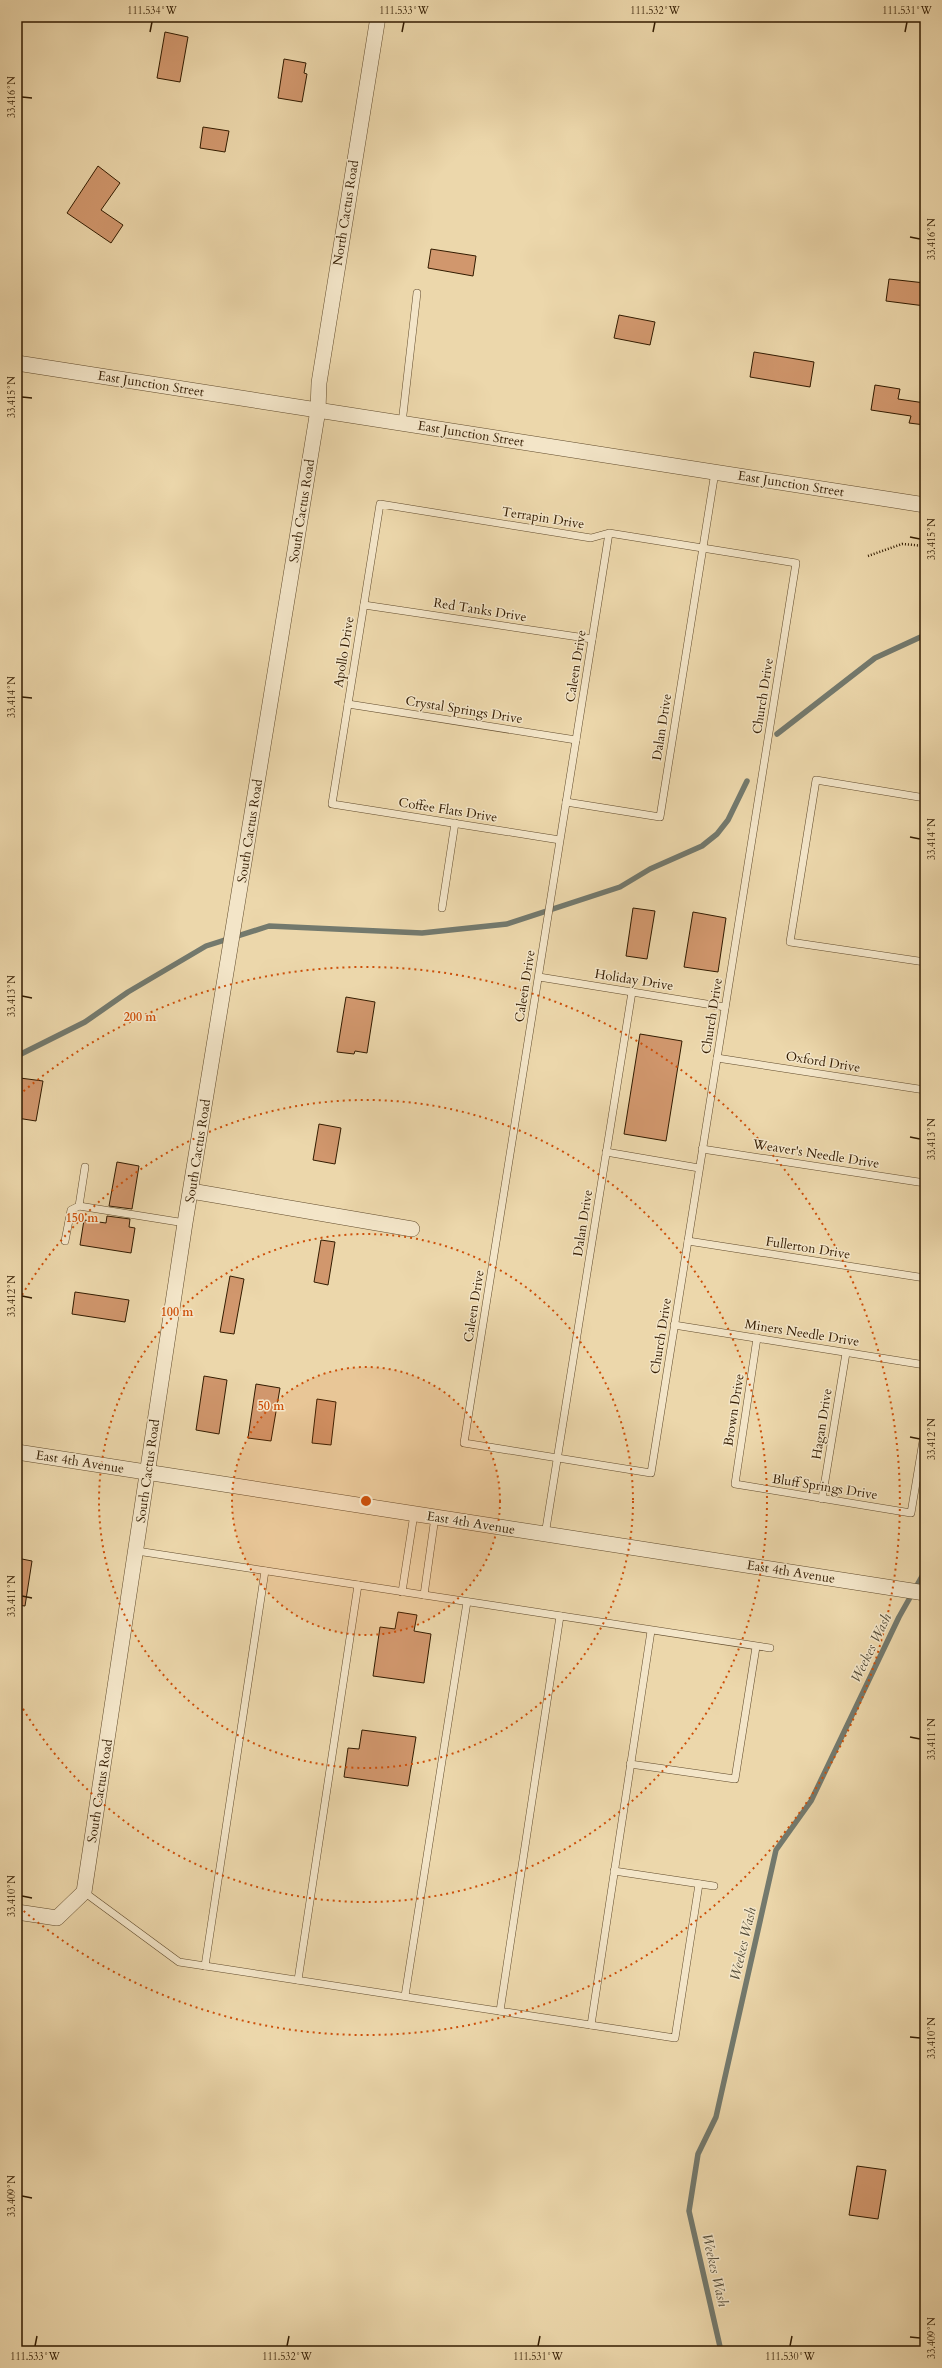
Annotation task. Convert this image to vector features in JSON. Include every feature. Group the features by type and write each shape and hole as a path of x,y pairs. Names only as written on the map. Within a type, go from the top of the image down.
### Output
{"street":[{"name":"North Cactus Road","path":"318,410 319,383 378,17"},
{"name":"East Junction Street","path":"17,363 925,504"},
{"name":"South Cactus Road","path":"84,1892 137,1551 147,1473 185,1223 318,410"},
{"path":"191,1191 412,1229"},
{"name":"East 4th Avenue","path":"17,1452 925,1593"},
{"path":"17,1912 57,1918 84,1892"}],"lane":[{"path":"402,423 417,293"},
{"path":"702,548 715,472"},
{"name":"Terrapin Drive","path":"380,504 591,538 609,533 796,563"},
{"name":"Apollo Drive","path":"332,804 380,504"},
{"name":"Caleen Drive","path":"558,1458 464,1443 609,533"},
{"name":"Dalan Drive","path":"566,802 660,817 702,548"},
{"name":"Church Drive","path":"558,1458 651,1473 796,563"},
{"name":"Red Tanks Drive","path":"364,605 592,639"},
{"name":"Crystal Springs Drive","path":"348,704 576,740"},
{"path":"925,798 816,780 790,942 925,962"},
{"name":"Coffee Flats Drive","path":"332,804 560,840"},
{"path":"442,908 456,823"},
{"name":"Holiday Drive","path":"539,977 725,1007"},
{"name":"Dalan Drive","path":"545,1535 632,992"},
{"name":"Oxford Drive","path":"717,1058 925,1090"},
{"name":"Weaver's Needle Drive","path":"702,1149 925,1183"},
{"path":"606,1152 699,1168"},
{"path":"79,1206 85,1167"},
{"path":"65,1240 71,1210 79,1206 185,1223"},
{"name":"Fullerton Drive","path":"688,1241 925,1278"},
{"name":"Miners Needle Drive","path":"674,1325 925,1365"},
{"name":"Brown Drive","path":"735,1484 757,1338"},
{"name":"Hagan Drive","path":"822,1499 846,1353"},
{"name":"Bluff Springs Drive","path":"735,1484 911,1513 925,1429"},
{"path":"402,1592 414,1514"},
{"path":"424,1595 435,1517"},
{"path":"137,1551 651,1631 770,1648"},
{"path":"205,1966 265,1570"},
{"path":"298,1980 358,1585"},
{"path":"405,1996 467,1602"},
{"path":"500,2011 560,1616"},
{"path":"591,2025 651,1631"},
{"path":"630,1764 735,1779 756,1647"},
{"path":"614,1871 714,1886"},
{"path":"84,1892 178,1962 675,2038 699,1884"}],"path":[{"path":"868,556 902,544 925,546"}],"building":[{"path":"165,32 188,37 180,82 157,78"},
{"path":"284,59 306,63 304,73 307,74 302,102 278,98"},
{"path":"203,127 229,131 225,152 200,148"},
{"path":"98,166 120,183 101,210 123,225 111,243 67,213"},
{"path":"431,249 476,256 473,276 428,268"},
{"path":"889,279 925,283 925,306 886,301"},
{"path":"619,315 655,322 650,345 614,338"},
{"path":"754,352 814,362 810,387 750,377"},
{"path":"875,385 900,389 898,399 925,403 925,425 909,423 911,416 871,410"},
{"path":"633,908 655,911 647,959 626,956"},
{"path":"693,912 726,918 718,972 684,967"},
{"path":"346,997 375,1002 367,1053 355,1051 354,1054 337,1052"},
{"path":"640,1034 682,1041 666,1141 624,1134"},
{"path":"20,1078 43,1081 36,1121 17,1118"},
{"path":"319,1124 341,1128 335,1164 313,1160"},
{"path":"117,1162 139,1166 132,1209 109,1206"},
{"path":"107,1216 130,1219 129,1227 135,1228 131,1253 80,1245 84,1220 106,1223"},
{"path":"321,1240 335,1242 328,1285 314,1282"},
{"path":"230,1276 244,1279 234,1334 220,1332"},
{"path":"75,1292 129,1300 125,1322 72,1314"},
{"path":"204,1376 227,1380 219,1434 196,1430"},
{"path":"256,1384 280,1388 271,1441 248,1438"},
{"path":"317,1399 336,1402 331,1445 312,1443"},
{"path":"17,1558 32,1561 25,1606 17,1605"},
{"path":"398,1612 417,1615 414,1631 431,1634 424,1683 373,1676 380,1627 395,1629"},
{"path":"362,1730 416,1737 408,1786 344,1777 348,1748 359,1749"},
{"path":"857,2166 886,2170 878,2219 849,2215"}],"waterway":[{"path":"777,734 875,658 925,635"},
{"path":"17,1056 85,1022 128,992 206,946 269,926 422,933 507,924 620,887 650,869 702,846 717,834 728,820 747,781"},
{"name":"Weekes Wash","path":"721,2351 689,2211 698,2154 716,2117 776,1850 811,1801 899,1617 925,1571"}]}
